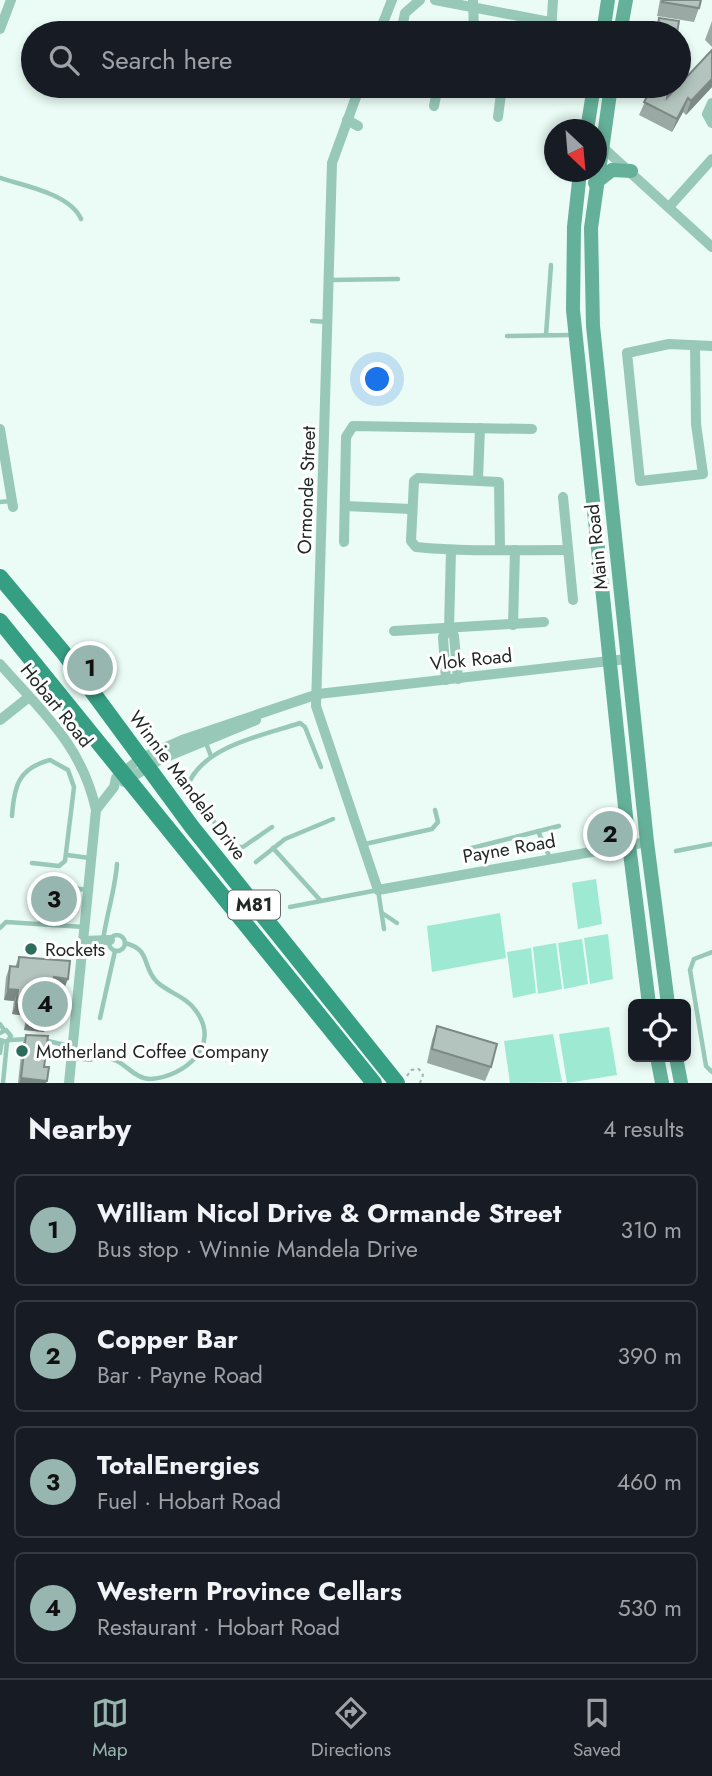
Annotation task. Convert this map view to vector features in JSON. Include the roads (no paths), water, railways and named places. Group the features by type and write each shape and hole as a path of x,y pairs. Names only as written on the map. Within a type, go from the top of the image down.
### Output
{"main road":[{"path":"605,21 608,0"},
{"path":"622,21 626,0"},
{"path":"589,119 592,98"},
{"name":"Main Road","path":"604,119 609,98"},
{"path":"595,183 612,170 631,171"},
{"name":"Main Road","path":"579,182 573,255 576,335 629,845 648,999"},
{"name":"Main Road","path":"595,183 590,245 593,326 647,842 667,999"},
{"name":"Winnie Mandela Drive","path":"0,577 63,652 144,762 397,1083"},
{"name":"Winnie Mandela Drive","path":"0,621 122,779 373,1083"},
{"path":"654,1083 658,1062"},
{"path":"658,1062 662,1083"},
{"path":"677,1062 681,1083"}],"street":[{"path":"0,29 11,0"},
{"path":"384,21 392,0"},
{"path":"404,21 407,10 420,0"},
{"path":"435,0 473,4 528,21"},
{"path":"552,21 553,0"},
{"name":"Ormonde Street","path":"355,98 332,163 317,709 378,890"},
{"path":"435,106 436,98"},
{"path":"498,117 500,98"},
{"path":"712,103 707,114 712,123"},
{"path":"347,120 358,126"},
{"path":"607,151 712,247"},
{"path":"669,207 712,159"},
{"path":"695,346 695,424 703,474 640,481 627,354 669,344 712,346"},
{"path":"344,542 346,437 354,426 532,429"},
{"path":"478,479 480,428"},
{"path":"0,429 12,504"},
{"path":"500,550 501,483 478,479 416,478 412,485 411,509 411,541 414,547 451,550 500,550 568,550"},
{"path":"563,497 573,600"},
{"path":"345,506 411,509"},
{"path":"446,680 443,637 449,629 451,550"},
{"path":"513,625 515,550"},
{"path":"394,631 544,622"},
{"path":"449,629 454,636 458,679"},
{"name":"Vlok Road","path":"216,733 318,694 627,659"},
{"name":"Hobart Road","path":"0,664 81,762 96,810 69,1083"},
{"path":"0,720 29,698"},
{"path":"96,810 122,779 144,762 216,733"},
{"name":"Payne Road","path":"378,890 647,842"},
{"path":"83,941 106,940"},
{"path":"73,1051 90,1056"}],"lane":[{"path":"0,178 60,198 73,205 81,219"},
{"path":"546,335 551,265"},
{"path":"329,280 398,279"},
{"path":"312,321 328,322"},
{"path":"507,336 576,335"},
{"path":"0,502 12,504"},
{"path":"272,827 243,847 232,846 188,785 192,774 211,756 300,723 305,727 321,767"},
{"path":"216,733 223,751"},
{"path":"203,737 211,756"},
{"path":"12,816 18,778 44,762 56,761 63,765 74,787 67,855 59,866 32,863"},
{"path":"364,845 432,829 438,822 435,810"},
{"path":"256,862 285,839 333,819"},
{"path":"468,849 559,826"},
{"path":"538,831 551,859"},
{"path":"676,851 712,845"},
{"path":"273,848 320,900"},
{"path":"67,855 91,858"},
{"path":"117,863 114,898 107,911 106,940 115,951 121,950 125,943"},
{"path":"40,924 42,885"},
{"path":"62,925 68,891 72,888 88,890"},
{"path":"289,907 378,890 384,929"},
{"path":"381,912 397,923"},
{"path":"0,928 6,922 85,927"},
{"path":"90,1056 114,1059 144,1078 152,1079 190,1065 201,1052 202,1024 196,1010 158,982 141,950 125,943 120,936 106,940"},
{"path":"100,1018 115,951"},
{"path":"712,952 694,958 690,970 706,1066 712,1072"},
{"path":"0,1024 6,1039 3,1083"},
{"path":"6,1039 53,1041 73,1051"},
{"path":"0,1053 6,1039"}],"place":[{"name":"William Nicol Drive & Ormande Street","path":"90,668"},
{"name":"Copper Bar","path":"610,834"},
{"name":"TotalEnergies","path":"54,899"},
{"name":"Rockets","path":"31,949"},
{"name":"Western Province Cellars","path":"45,1004"},
{"name":"Motherland Coffee Company","path":"22,1051"}]}
